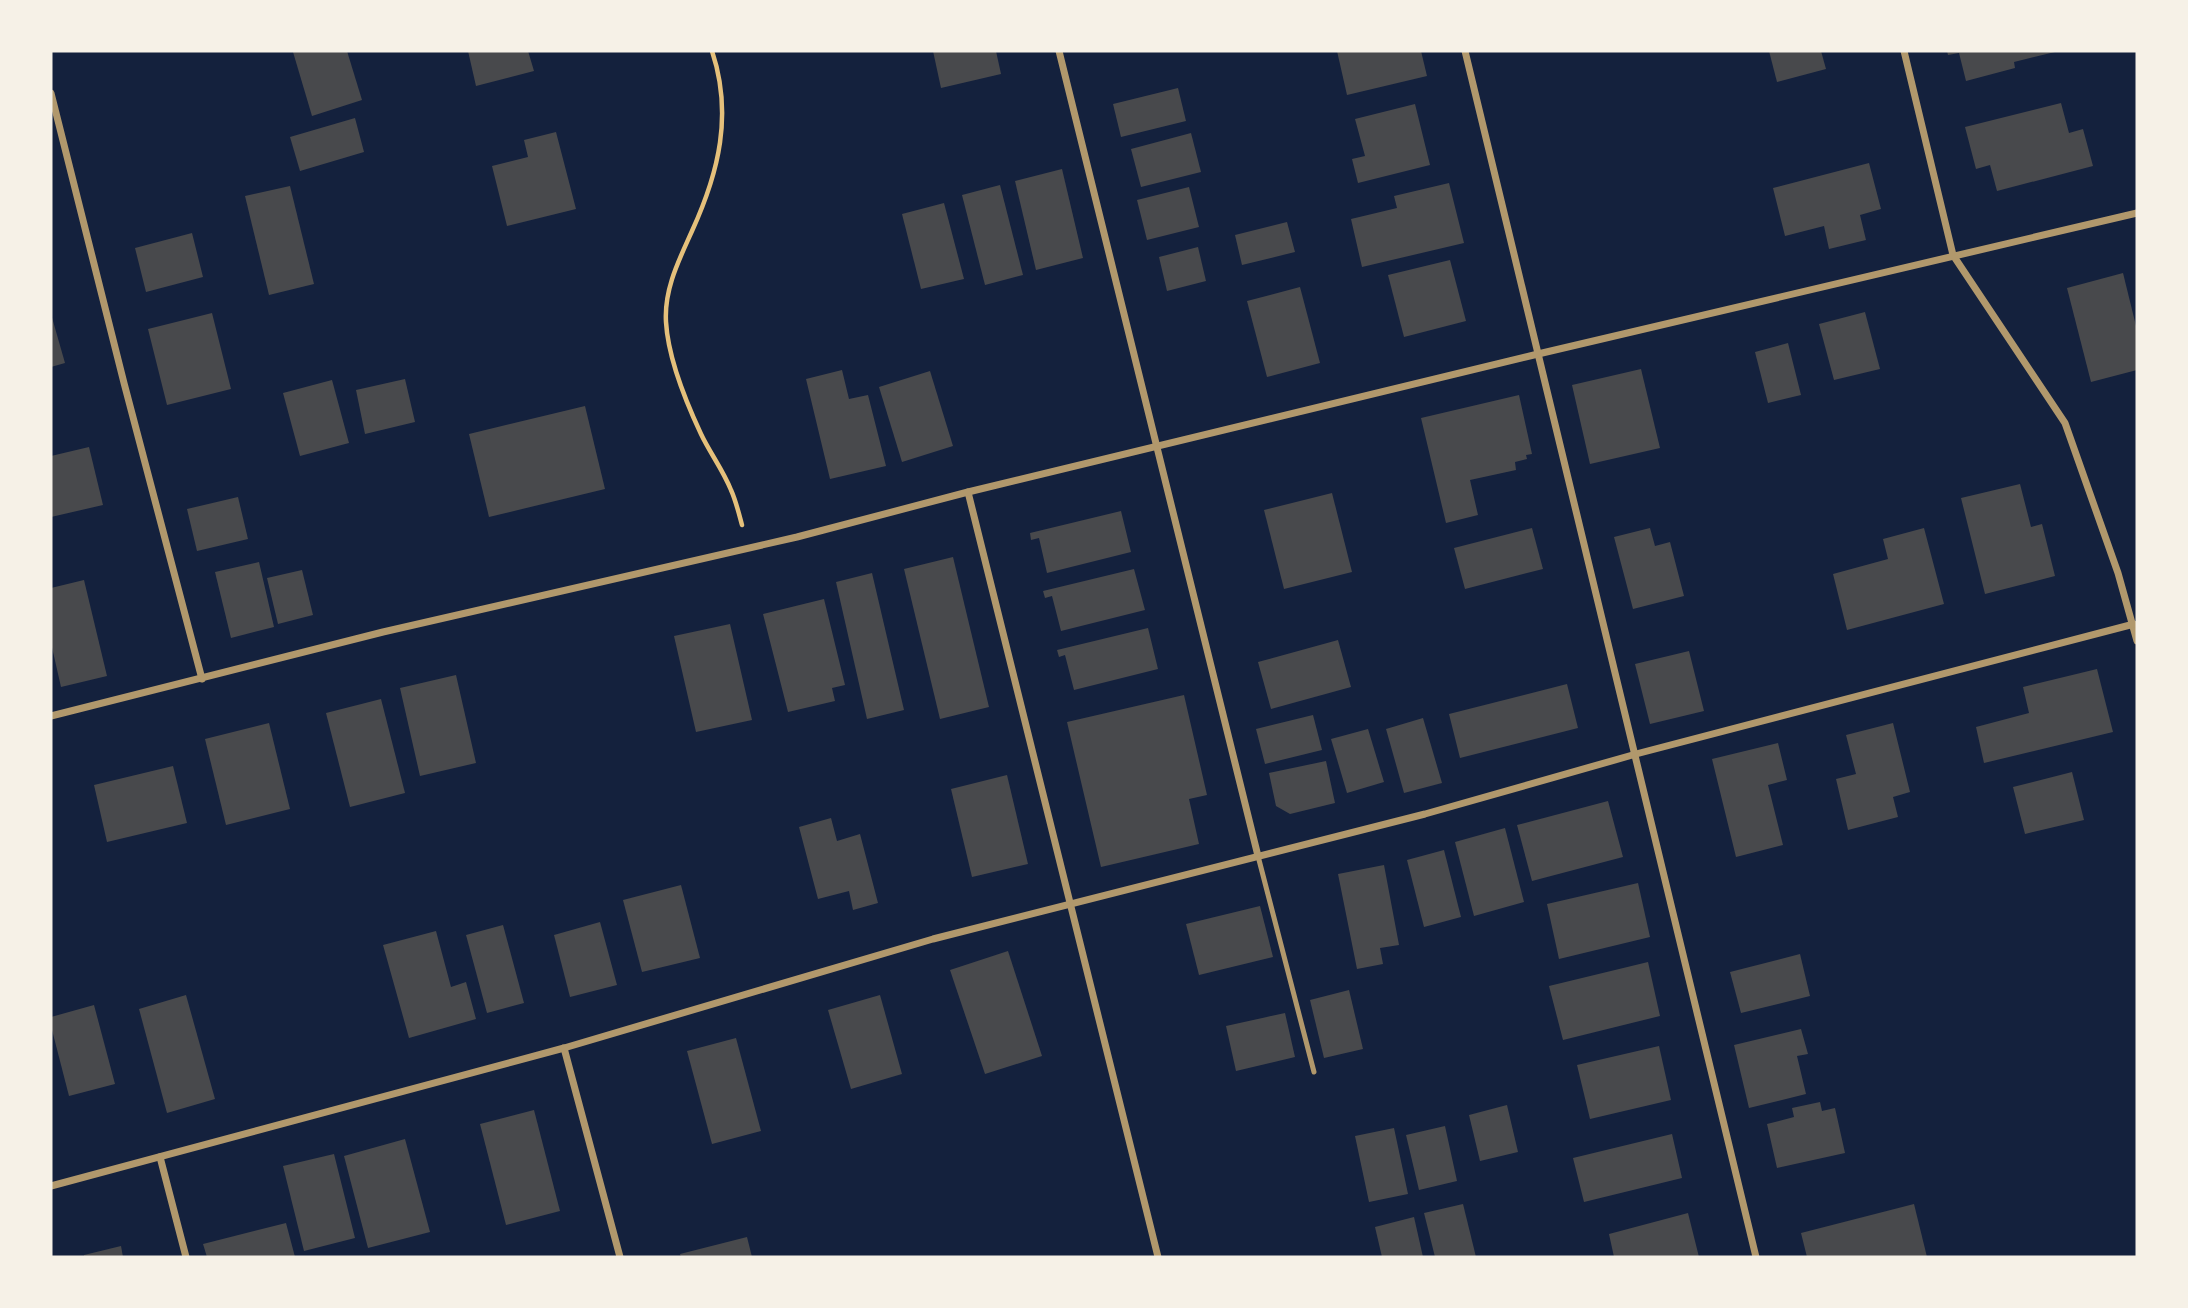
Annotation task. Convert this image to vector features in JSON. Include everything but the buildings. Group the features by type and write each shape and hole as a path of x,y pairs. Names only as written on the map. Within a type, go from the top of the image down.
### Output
{"street":[{"path":"1059,51 1258,856"},
{"path":"1465,51 1756,1257"},
{"path":"1904,51 1953,255 2065,423 2118,573 2137,641"},
{"path":"51,93 117,358 202,679"},
{"path":"51,716 383,632 797,537 1157,446 2137,213"},
{"path":"968,492 1158,1257"},
{"path":"51,1186 564,1048 933,939 1425,814 1636,754 2134,624"},
{"path":"564,1048 620,1257"},
{"path":"160,1157 186,1257"}],"lane":[{"path":"1258,856 1314,1072"}],"path":[{"path":"712,51 721,94 723,133 702,206 669,287 666,321 673,357 686,397 700,432 732,492 742,526"}]}
